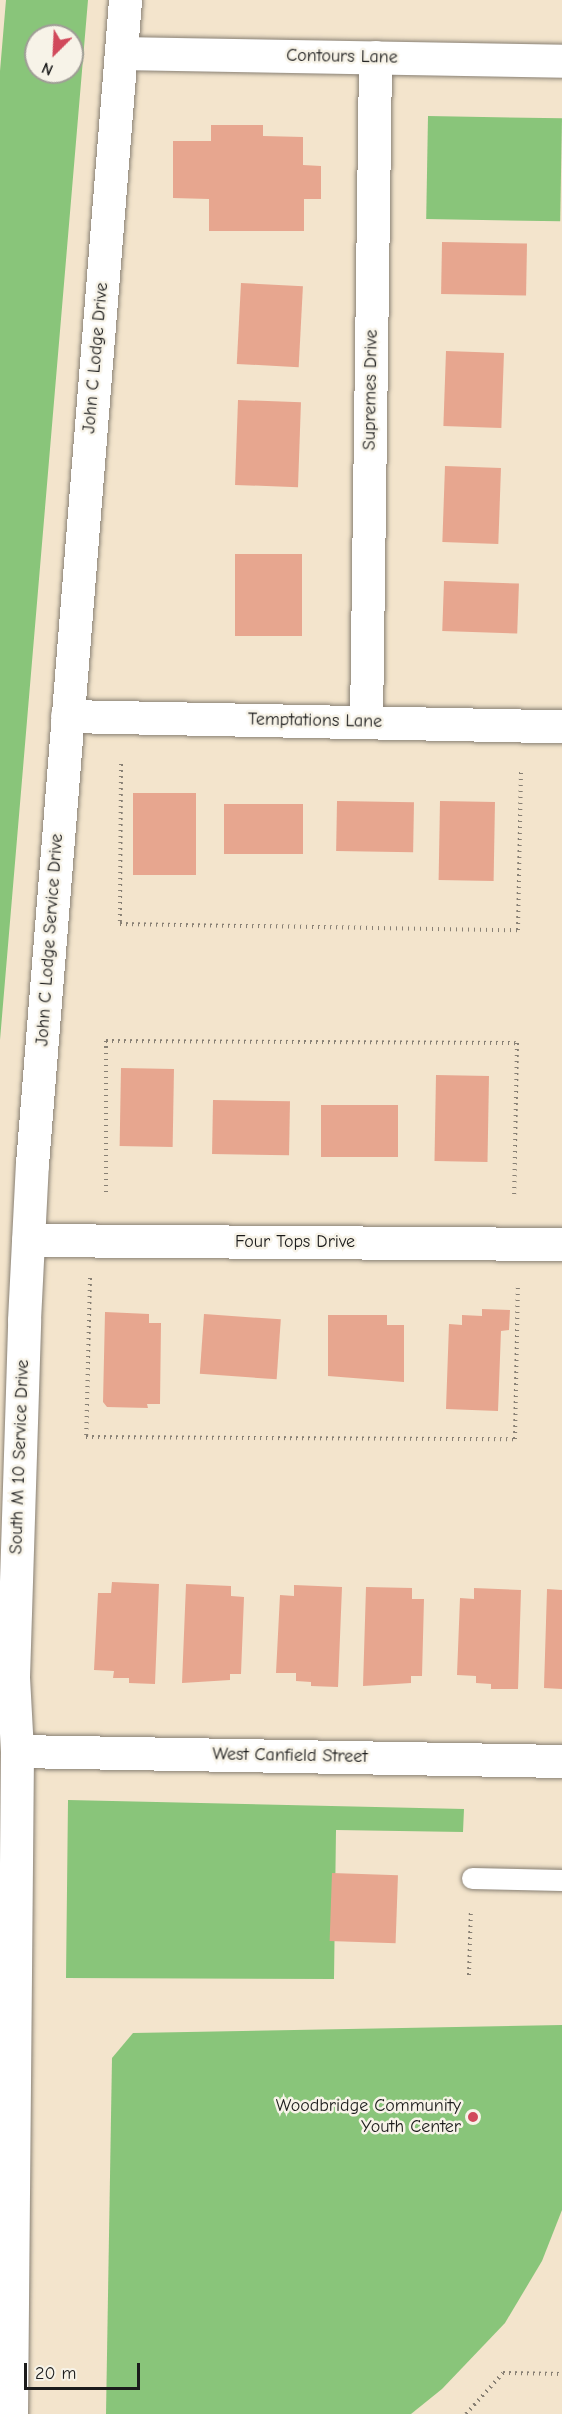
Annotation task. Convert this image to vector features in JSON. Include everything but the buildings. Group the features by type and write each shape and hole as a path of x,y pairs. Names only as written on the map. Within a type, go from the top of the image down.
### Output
{"street":[{"name":"John C Lodge Drive","path":"67,716 125,0"},
{"name":"Contours Lane","path":"121,53 562,61"},
{"name":"Supremes Drive","path":"366,722 375,57"},
{"name":"Temptations Lane","path":"67,716 562,726"},
{"name":"John C Lodge Service Drive","path":"32,1164 67,716"},
{"name":"South M 10 Service Drive","path":"17,1751 13,1677 32,1164"},
{"name":"Four Tops Drive","path":"28,1240 562,1244"},
{"name":"West Canfield Street","path":"17,1751 562,1761"},
{"path":"11,2414 17,1751"}],"lane":[{"path":"472,1878 562,1880"}],"path":[{"path":"121,764 120,924 518,930 521,772"},
{"path":"106,1192 106,1041 517,1043 514,1196"},
{"path":"90,1278 86,1437 515,1439 518,1287"},
{"path":"469,1975 472,1878"},
{"path":"466,2414 503,2373 562,2374"}],"green space":[{"path":"6,0 88,0 84,47 84,24 24,24 24,84 81,84 0,1040 0,71"},
{"path":"428,116 562,118 560,221 426,219"},
{"path":"68,1800 464,1809 463,1832 336,1830 334,1979 66,1978"},
{"path":"562,2025 562,2210 542,2261 505,2323 442,2389 411,2414 106,2414 112,2058 133,2033"}],"place":[{"name":"Woodbridge Community Youth Center","path":"473,2117"}]}
